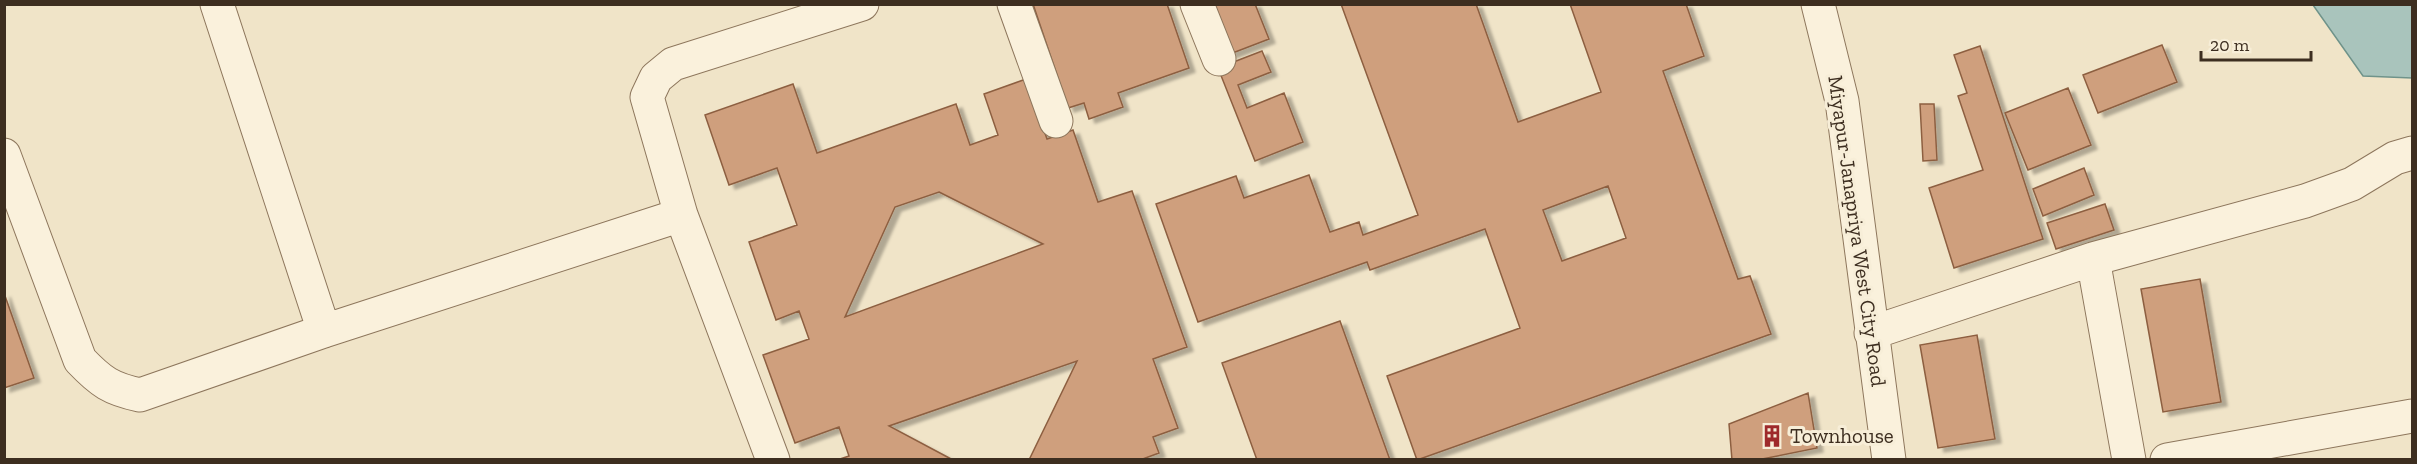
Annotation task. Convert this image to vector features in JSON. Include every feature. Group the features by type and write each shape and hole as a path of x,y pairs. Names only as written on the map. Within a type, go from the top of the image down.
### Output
{"street":[{"path":"217,4 324,331"},
{"path":"773,459 681,214 647,97 656,78 673,64 861,4"},
{"path":"1014,4 1056,121"},
{"path":"1197,4 1219,59"},
{"name":"Miyapur-Janapriya West City Road","path":"1818,4 1842,101 1889,459"},
{"path":"1871,333 2093,259 2305,201 2352,184 2396,158 2412,153"},
{"path":"4,155 80,360 97,378 114,390 140,395 324,331 681,214"},
{"path":"2093,259 2128,459"},
{"path":"2167,459 2412,416"}],"water":[{"path":"2313,5 2412,5 2412,78 2363,76"}],"building":[{"path":"1033,4 1167,4 1189,68 1118,93 1123,107 1089,119 1084,103 1068,108"},
{"path":"1210,4 1255,4 1269,39 1230,54"},
{"path":"1341,4 1476,4 1518,122 1601,92 1570,4 1686,4 1704,56 1663,71 1738,279 1750,276 1771,334 1417,460 1387,376 1520,328 1485,229 1370,270 1367,262 1198,322 1156,204 1236,176 1244,198 1309,175 1330,232 1359,222 1363,235 1418,215","holes":["1608,186 1626,238 1562,261 1543,210"]},
{"path":"2162,45 2177,82 2098,113 2083,75"},
{"path":"1980,46 2043,239 1954,268 1929,188 1983,170 1958,96 1967,93 1954,55"},
{"path":"1262,51 1271,72 1238,85 1247,108 1284,93 1303,142 1255,161 1218,68"},
{"path":"1026,79 1047,139 1073,130 1098,202 1132,191 1187,347 1153,359 1178,428 1153,437 1159,453 1140,460 1029,460 1077,361 889,426 953,460 837,460 849,456 839,427 795,443 763,355 809,339 799,311 776,320 749,242 797,225 777,168 729,185 705,115 793,84 817,153 956,104 970,145 998,135 984,94","holes":["939,192 1043,244 845,317 895,207"]},
{"path":"2068,88 2091,145 2028,170 2005,113"},
{"path":"1920,104 1934,104 1937,160 1923,161"},
{"path":"2084,168 2094,195 2043,216 2033,189"},
{"path":"2105,204 2114,230 2056,249 2047,223"},
{"path":"2200,279 2221,402 2163,412 2141,289"},
{"path":"4,293 34,378 4,388"},
{"path":"1340,321 1390,460 1257,460 1222,363"},
{"path":"1977,335 1995,439 1938,448 1920,345"},
{"name":"Townhouse","path":"1808,393 1817,448 1757,460 1732,460 1729,424"}],"place":[{"name":"Townhouse","path":"1772,436"}]}
